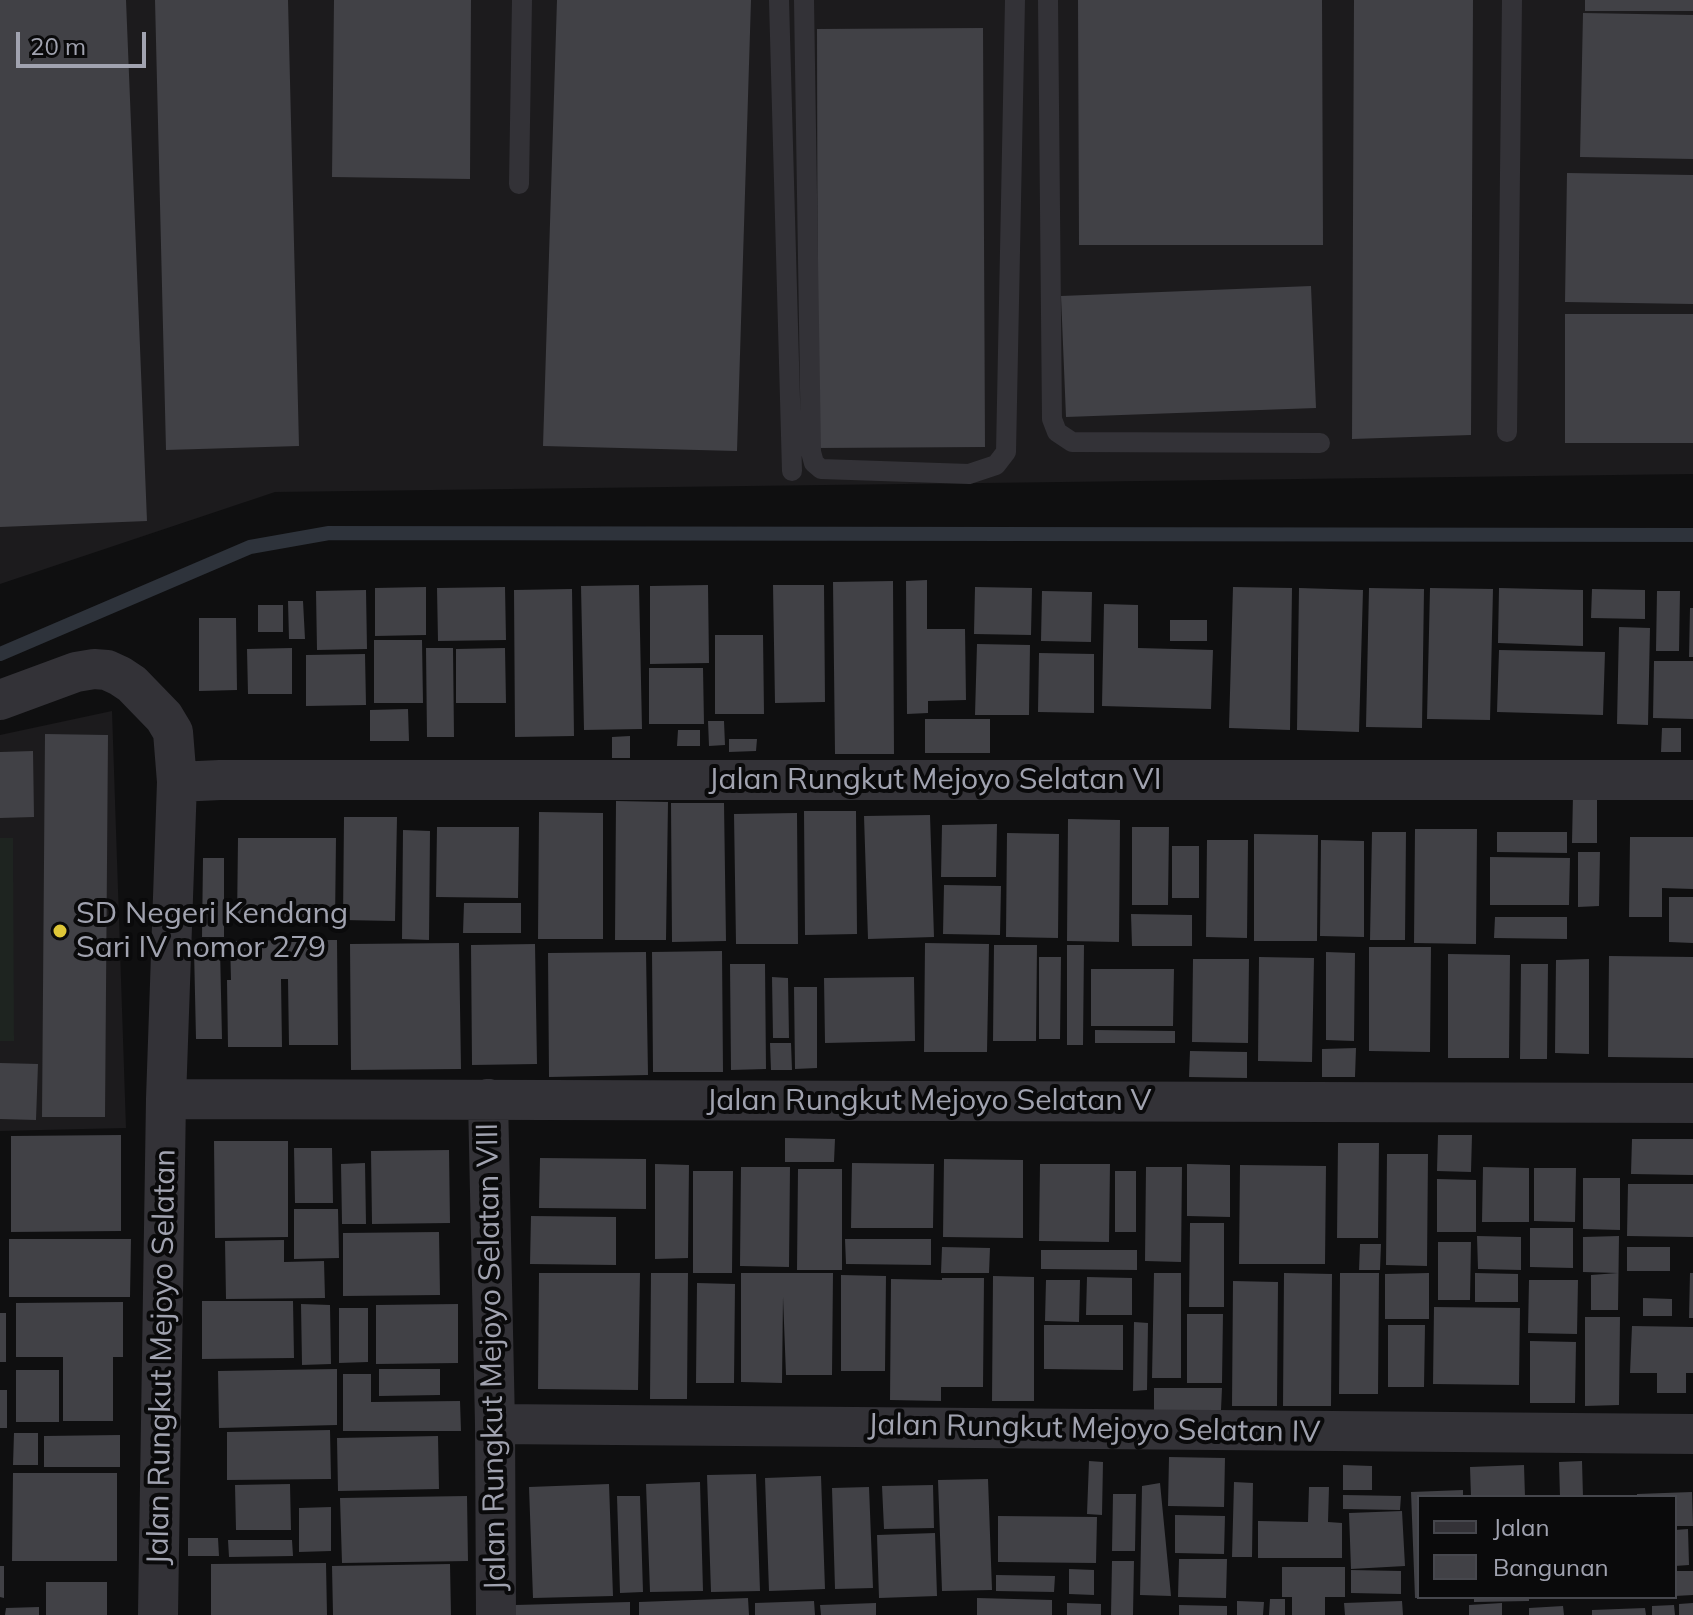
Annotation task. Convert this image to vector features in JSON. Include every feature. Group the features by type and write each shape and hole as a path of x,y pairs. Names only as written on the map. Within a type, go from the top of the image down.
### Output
{"street":[{"name":"Jalan Rungkut Mejoyo Selatan","path":"0,700 76,672 107,670 132,684 164,717 173,732 177,782 166,1099 158,1615"},
{"name":"Jalan Rungkut Mejoyo Selatan VI","path":"177,782 1693,780"},
{"name":"Jalan Rungkut Mejoyo Selatan V","path":"166,1099 1693,1103"},
{"name":"Jalan Rungkut Mejoyo Selatan VIII","path":"488,1099 496,1615"},
{"name":"Jalan Rungkut Mejoyo Selatan IV","path":"495,1424 1693,1434"}],"lane":[{"path":"519,184 522,0"},
{"path":"779,0 792,471"},
{"path":"804,0 811,452 814,463 821,469 969,474 996,465 1006,452 1015,0"},
{"path":"1048,0 1052,419 1057,432 1072,442 1320,443"},
{"path":"1507,432 1512,0"}],"shaded area":[{"path":"0,0 1693,0 1693,474 275,492 0,584"},
{"name":"SD Negeri Kendang Sari IV nomor 279","path":"112,711 126,1128 0,1131 0,735"},
{"path":"0,838 13,838 14,1041 0,1041"}],"building":[{"path":"0,0 126,0 147,521 0,527"},
{"path":"155,0 288,0 299,446 166,450"},
{"path":"334,0 471,0 470,179 332,177"},
{"path":"557,0 751,0 737,451 543,446"},
{"path":"1078,0 1322,0 1323,245 1079,245"},
{"path":"1354,0 1473,0 1471,435 1352,439"},
{"path":"1585,0 1693,0 1693,11 1585,11"},
{"path":"1583,13 1693,15 1693,159 1580,157"},
{"path":"983,28 985,447 818,448 817,29"},
{"path":"1567,173 1693,175 1693,304 1565,302"},
{"path":"1311,286 1316,408 1066,417 1061,296"},
{"path":"1565,314 1693,314 1693,443 1565,443"},
{"path":"927,580 927,629 965,629 966,700 928,701 928,713 907,714 906,581"},
{"path":"893,581 894,754 835,754 833,582"},
{"path":"639,585 642,729 584,730 581,586"},
{"path":"708,585 709,663 650,664 650,586"},
{"path":"773,585 824,585 825,702 775,703"},
{"path":"426,587 426,635 375,636 375,588"},
{"path":"505,587 506,640 438,641 437,588"},
{"path":"975,587 1032,588 1031,635 974,634"},
{"path":"1233,587 1292,588 1290,730 1229,728"},
{"path":"1299,588 1363,590 1359,732 1297,730"},
{"path":"1369,588 1424,589 1422,728 1366,727"},
{"path":"1430,588 1493,589 1490,720 1427,719"},
{"path":"1499,588 1583,590 1583,646 1498,643"},
{"path":"572,589 574,736 515,737 514,590"},
{"path":"1592,589 1645,590 1645,619 1591,618"},
{"path":"366,590 367,649 317,650 316,591"},
{"path":"1042,591 1092,592 1091,642 1041,641"},
{"path":"1657,591 1680,591 1679,651 1656,651"},
{"path":"288,601 303,601 305,639 289,639"},
{"path":"1104,604 1138,605 1138,648 1213,650 1211,709 1102,706"},
{"path":"258,605 283,605 283,632 258,632"},
{"path":"1690,608 1693,608 1693,657 1689,657"},
{"path":"199,618 236,618 237,690 199,691"},
{"path":"1170,620 1207,620 1207,641 1170,641"},
{"path":"1619,627 1650,628 1648,725 1617,724"},
{"path":"715,635 763,635 764,714 715,714"},
{"path":"374,640 422,640 423,703 374,703"},
{"path":"977,644 1030,645 1029,715 975,715"},
{"path":"292,648 292,694 248,694 247,649"},
{"path":"426,648 453,648 454,737 427,737"},
{"path":"505,648 506,703 456,703 456,649"},
{"path":"1499,650 1605,652 1603,715 1497,712"},
{"path":"1039,653 1094,654 1094,713 1038,712"},
{"path":"365,654 366,705 306,706 306,655"},
{"path":"1654,661 1693,661 1693,719 1653,718"},
{"path":"649,668 703,668 704,724 649,724"},
{"path":"408,709 409,741 370,741 370,710"},
{"path":"925,719 990,719 990,753 925,753"},
{"path":"708,721 724,721 725,745 709,746"},
{"path":"1662,728 1681,728 1681,752 1661,752"},
{"path":"678,730 700,730 700,746 677,746"},
{"path":"45,734 108,735 105,1117 42,1117"},
{"path":"630,736 630,758 612,758 612,737"},
{"path":"729,739 757,739 756,751 729,752"},
{"path":"33,751 34,817 0,818 0,752"},
{"path":"1573,794 1597,795 1597,843 1572,843"},
{"path":"616,801 668,802 666,940 615,940"},
{"path":"671,803 724,803 726,941 672,942"},
{"path":"804,811 856,811 857,934 805,935"},
{"path":"539,812 603,813 603,939 538,939"},
{"path":"797,813 798,944 736,944 734,814"},
{"path":"930,815 934,937 868,939 864,816"},
{"path":"344,817 397,817 395,921 343,920"},
{"path":"1068,819 1120,820 1119,942 1067,941"},
{"path":"997,824 996,877 941,877 942,825"},
{"path":"437,827 519,827 518,898 436,897"},
{"path":"1132,827 1169,827 1168,905 1132,905"},
{"path":"1415,829 1477,829 1476,944 1414,943"},
{"path":"403,830 430,831 429,940 402,939"},
{"path":"1372,832 1406,832 1405,940 1370,940"},
{"path":"1497,832 1567,832 1567,853 1497,852"},
{"path":"1007,833 1059,834 1058,938 1006,937"},
{"path":"1254,834 1318,835 1317,941 1254,941"},
{"path":"1630,837 1693,837 1693,889 1662,888 1662,917 1629,917"},
{"path":"238,838 336,838 335,923 237,922"},
{"path":"1207,840 1248,840 1247,938 1206,937"},
{"path":"1321,840 1364,841 1364,937 1320,936"},
{"path":"1172,846 1199,846 1199,898 1172,898"},
{"path":"1578,852 1600,852 1599,906 1578,907"},
{"path":"1490,857 1570,858 1569,905 1490,905"},
{"path":"203,858 224,858 224,937 202,937"},
{"path":"944,885 1001,886 1000,935 943,934"},
{"path":"1669,897 1693,897 1693,943 1669,942"},
{"path":"464,903 521,903 521,933 463,933"},
{"path":"1131,914 1192,915 1192,946 1132,946"},
{"path":"1495,917 1567,917 1567,939 1494,938"},
{"path":"337,940 338,1045 289,1045 288,979 281,979 282,1047 228,1047 230,941"},
{"path":"459,943 461,1069 351,1070 350,944"},
{"path":"925,943 989,944 987,1052 924,1052"},
{"path":"535,944 537,1064 472,1065 471,945"},
{"path":"994,945 1037,945 1036,1041 993,1041"},
{"path":"1067,945 1084,945 1083,1045 1067,1045"},
{"path":"1369,947 1431,947 1430,1052 1369,1051"},
{"path":"220,948 222,1039 196,1039 194,949"},
{"path":"722,951 723,1072 653,1072 652,952"},
{"path":"646,952 648,1075 549,1077 548,953"},
{"path":"1326,952 1355,953 1354,1041 1326,1040"},
{"path":"1448,954 1510,955 1509,1058 1448,1058"},
{"path":"1609,956 1693,957 1693,1058 1608,1057"},
{"path":"1039,957 1061,957 1060,1039 1039,1039"},
{"path":"1259,957 1314,958 1312,1062 1258,1061"},
{"path":"1193,959 1249,959 1248,1043 1192,1042"},
{"path":"1589,959 1589,1054 1555,1053 1556,960"},
{"path":"730,964 765,964 766,1069 731,1070"},
{"path":"1521,964 1548,964 1547,1059 1520,1059"},
{"path":"1091,969 1174,969 1173,1026 1091,1026"},
{"path":"772,977 788,978 789,1038 773,1038"},
{"path":"914,977 915,1041 825,1043 824,978"},
{"path":"794,987 817,987 817,1068 795,1069"},
{"path":"1095,1030 1175,1031 1175,1043 1095,1043"},
{"path":"770,1043 791,1043 792,1070 771,1070"},
{"path":"1356,1048 1355,1077 1322,1077 1322,1049"},
{"path":"1190,1051 1247,1052 1247,1078 1189,1077"},
{"path":"0,1063 38,1064 36,1120 0,1119"},
{"path":"121,1135 121,1231 11,1232 11,1136"},
{"path":"1438,1135 1472,1135 1471,1172 1437,1171"},
{"path":"785,1138 835,1139 834,1162 785,1162"},
{"path":"1632,1139 1693,1139 1693,1175 1631,1174"},
{"path":"214,1141 288,1141 288,1237 215,1238"},
{"path":"1338,1143 1379,1143 1378,1238 1337,1238"},
{"path":"294,1148 332,1148 333,1203 295,1203"},
{"path":"449,1150 450,1223 372,1224 371,1151"},
{"path":"1387,1154 1428,1154 1427,1266 1386,1265"},
{"path":"540,1158 646,1159 646,1209 539,1208"},
{"path":"944,1159 1023,1160 1023,1238 943,1237"},
{"path":"365,1163 366,1224 342,1224 341,1164"},
{"path":"852,1163 934,1164 933,1228 851,1228"},
{"path":"655,1164 689,1165 688,1258 655,1259"},
{"path":"1040,1164 1110,1164 1109,1242 1039,1241"},
{"path":"1187,1164 1230,1165 1230,1217 1187,1216"},
{"path":"1240,1165 1326,1166 1325,1264 1239,1264"},
{"path":"741,1167 790,1167 789,1267 740,1266"},
{"path":"1146,1167 1182,1167 1181,1262 1145,1261"},
{"path":"1483,1167 1529,1168 1529,1222 1482,1222"},
{"path":"1534,1168 1576,1168 1575,1222 1534,1221"},
{"path":"798,1169 842,1169 842,1270 797,1270"},
{"path":"693,1171 733,1171 732,1273 693,1273"},
{"path":"1115,1171 1136,1171 1136,1232 1115,1232"},
{"path":"1583,1178 1620,1178 1620,1230 1583,1229"},
{"path":"1437,1179 1476,1180 1476,1232 1437,1232"},
{"path":"1628,1184 1693,1184 1693,1237 1627,1236"},
{"path":"294,1209 338,1209 339,1258 294,1259"},
{"path":"531,1216 616,1217 616,1265 530,1264"},
{"path":"1190,1223 1224,1223 1224,1307 1189,1307"},
{"path":"1530,1228 1573,1228 1573,1268 1530,1267"},
{"path":"439,1232 440,1295 343,1296 343,1233"},
{"path":"1477,1236 1521,1237 1521,1270 1478,1269"},
{"path":"1619,1236 1618,1310 1591,1310 1591,1275 1618,1273 1583,1272 1583,1237"},
{"path":"9,1239 131,1239 130,1297 9,1297"},
{"path":"845,1239 931,1239 931,1265 846,1264"},
{"path":"284,1240 284,1262 324,1261 325,1298 226,1299 225,1241"},
{"path":"1438,1242 1471,1242 1470,1300 1438,1300"},
{"path":"1360,1244 1381,1244 1380,1270 1359,1270"},
{"path":"942,1247 990,1248 989,1273 941,1273"},
{"path":"1627,1247 1670,1247 1670,1271 1627,1271"},
{"path":"1041,1250 1137,1250 1137,1270 1041,1269"},
{"path":"539,1273 640,1273 638,1390 538,1389"},
{"path":"651,1273 688,1273 687,1399 650,1399"},
{"path":"741,1273 833,1273 832,1375 786,1375 783,1297 782,1383 741,1382"},
{"path":"1154,1273 1181,1273 1181,1378 1152,1378"},
{"path":"1284,1273 1332,1274 1331,1406 1283,1406"},
{"path":"1340,1273 1379,1273 1378,1394 1339,1394"},
{"path":"1429,1273 1429,1319 1385,1319 1385,1274"},
{"path":"1475,1273 1518,1274 1518,1302 1475,1302"},
{"path":"1690,1273 1693,1273 1693,1318 1689,1318"},
{"path":"841,1275 886,1276 885,1371 841,1371"},
{"path":"993,1276 1034,1277 1034,1401 992,1401"},
{"path":"1087,1277 1132,1278 1132,1315 1086,1315"},
{"path":"984,1278 983,1387 941,1387 941,1401 890,1400 891,1279"},
{"path":"1046,1280 1080,1280 1079,1322 1045,1321"},
{"path":"1529,1280 1578,1280 1577,1334 1528,1333"},
{"path":"1233,1281 1278,1282 1277,1406 1232,1406"},
{"path":"697,1283 735,1284 734,1383 696,1383"},
{"path":"1643,1298 1672,1299 1672,1316 1643,1316"},
{"path":"202,1301 293,1301 294,1358 202,1359"},
{"path":"123,1302 123,1357 113,1357 113,1421 63,1421 63,1357 16,1357 16,1303"},
{"path":"301,1304 330,1305 331,1364 302,1365"},
{"path":"458,1304 458,1363 376,1364 376,1305"},
{"path":"1434,1307 1520,1308 1519,1385 1433,1384"},
{"path":"339,1308 368,1308 368,1362 339,1363"},
{"path":"0,1313 6,1313 6,1362 0,1362"},
{"path":"1187,1314 1223,1314 1222,1383 1187,1383"},
{"path":"1585,1317 1620,1317 1619,1405 1585,1406"},
{"path":"1134,1322 1148,1323 1147,1390 1133,1391"},
{"path":"1044,1325 1123,1325 1123,1370 1044,1369"},
{"path":"1388,1325 1425,1325 1424,1387 1388,1387"},
{"path":"1632,1326 1693,1327 1693,1373 1686,1373 1686,1393 1657,1393 1657,1373 1630,1373"},
{"path":"1530,1341 1576,1342 1575,1403 1530,1403"},
{"path":"337,1369 337,1425 219,1428 218,1371"},
{"path":"379,1369 440,1369 440,1395 379,1396"},
{"path":"16,1370 59,1370 59,1422 16,1422"},
{"path":"343,1374 371,1374 371,1402 460,1401 461,1431 343,1431"},
{"path":"1154,1388 1222,1388 1221,1410 1154,1410"},
{"path":"0,1390 7,1390 7,1428 0,1428"},
{"path":"330,1430 331,1479 227,1480 227,1432"},
{"path":"14,1433 38,1433 38,1465 13,1465"},
{"path":"120,1435 120,1467 44,1467 44,1436"},
{"path":"438,1436 439,1489 338,1491 337,1438"},
{"path":"1169,1457 1225,1458 1224,1507 1168,1506"},
{"path":"1089,1461 1103,1462 1102,1515 1087,1514"},
{"path":"1582,1461 1583,1495 1560,1495 1559,1462"},
{"path":"1343,1465 1372,1466 1372,1490 1343,1490"},
{"path":"1524,1465 1525,1495 1471,1495 1470,1467"},
{"path":"13,1473 117,1473 117,1561 12,1561"},
{"path":"756,1474 760,1591 711,1592 707,1475"},
{"path":"821,1476 825,1589 769,1591 765,1478"},
{"path":"988,1479 992,1590 942,1591 938,1480"},
{"path":"700,1482 703,1591 650,1592 646,1484"},
{"path":"1234,1482 1253,1483 1252,1557 1232,1557"},
{"path":"1160,1483 1171,1596 1140,1595 1142,1486"},
{"path":"290,1484 291,1530 236,1530 235,1485"},
{"path":"609,1484 613,1596 533,1598 529,1487"},
{"path":"933,1485 934,1528 884,1529 882,1486"},
{"path":"869,1487 873,1588 835,1589 832,1488"},
{"path":"1309,1487 1329,1487 1328,1522 1342,1523 1342,1558 1258,1558 1258,1521 1308,1522"},
{"path":"1463,1490 1463,1495 1417,1495 1417,1598 1415,1598 1411,1492"},
{"path":"1692,1492 1693,1526 1677,1526 1677,1495 1637,1494"},
{"path":"1113,1494 1136,1494 1135,1551 1112,1551"},
{"path":"1343,1495 1401,1496 1400,1510 1343,1509"},
{"path":"467,1496 468,1561 342,1563 340,1498"},
{"path":"617,1496 640,1496 643,1592 620,1593"},
{"path":"331,1507 331,1551 299,1552 299,1508"},
{"path":"1402,1511 1405,1566 1351,1569 1349,1513"},
{"path":"1175,1515 1225,1516 1224,1554 1175,1553"},
{"path":"998,1516 1097,1517 1096,1563 998,1562"},
{"path":"1688,1529 1689,1565 1677,1566 1677,1530"},
{"path":"935,1533 937,1596 879,1598 877,1535"},
{"path":"188,1538 218,1538 219,1556 188,1556"},
{"path":"228,1540 292,1540 293,1556 229,1557"},
{"path":"1179,1559 1227,1559 1226,1598 1178,1597"},
{"path":"1112,1561 1134,1561 1133,1615 1111,1615"},
{"path":"326,1563 327,1615 211,1615 211,1564"},
{"path":"450,1564 451,1615 333,1615 332,1566"},
{"path":"0,1566 4,1566 4,1598 0,1597"},
{"path":"1282,1567 1345,1567 1345,1597 1325,1597 1325,1615 1292,1615 1292,1597 1282,1597"},
{"path":"1069,1569 1094,1570 1094,1595 1069,1594"},
{"path":"1351,1570 1401,1571 1401,1594 1351,1593"},
{"path":"1677,1571 1693,1571 1693,1595 1677,1596"},
{"path":"996,1575 1055,1576 1054,1592 996,1591"},
{"path":"46,1582 107,1582 107,1615 46,1615"},
{"path":"748,1598 749,1615 639,1615 639,1602"},
{"path":"977,1598 1052,1600 1052,1615 977,1615"},
{"path":"1270,1599 1285,1599 1285,1615 1269,1615"},
{"path":"1474,1599 1529,1599 1529,1601 1474,1602"},
{"path":"814,1601 815,1615 755,1615 755,1603"},
{"path":"1237,1601 1264,1602 1263,1615 1237,1615"},
{"path":"1402,1601 1403,1615 1345,1615 1344,1603"},
{"path":"630,1602 630,1615 515,1615 515,1605"},
{"path":"876,1603 876,1615 821,1615 820,1605"},
{"path":"1067,1603 1101,1604 1101,1615 1067,1615"},
{"path":"1502,1603 1502,1615 1469,1615 1469,1605"},
{"path":"1693,1603 1693,1615 1679,1615 1679,1604"},
{"path":"1179,1605 1227,1606 1227,1615 1179,1615"},
{"path":"1674,1605 1675,1615 1652,1615 1652,1606"},
{"path":"1563,1606 1564,1615 1529,1615 1529,1608"},
{"path":"39,1607 39,1615 5,1615 6,1608"},
{"path":"1645,1608 1646,1615 1592,1615 1592,1610"}],"waterway":[{"path":"0,654 250,547 329,533 1693,535"}],"place":[{"name":"SD Negeri Kendang Sari IV nomor 279","path":"60,931"}]}
